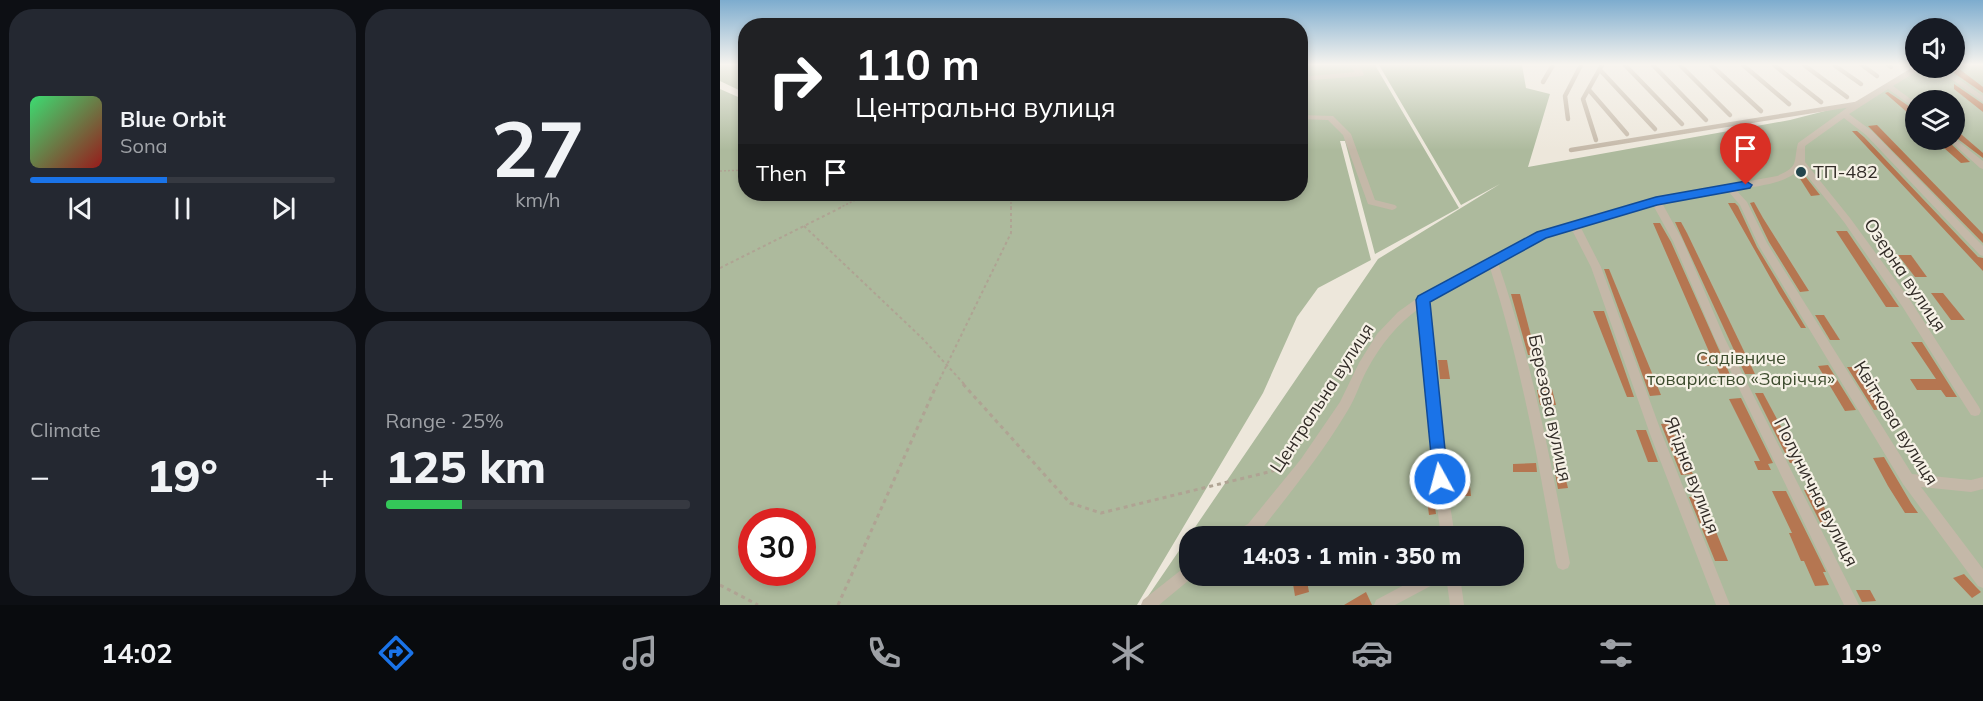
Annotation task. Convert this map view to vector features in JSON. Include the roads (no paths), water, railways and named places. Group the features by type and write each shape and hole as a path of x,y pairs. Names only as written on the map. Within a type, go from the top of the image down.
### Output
{"street":[{"path":"1801,162 1801,145 1876,93"},
{"path":"1843,114 1869,133 1983,252"},
{"path":"1308,117 1330,118 1347,134 1371,202 1392,207"},
{"path":"1965,150 1983,166"},
{"name":"Центральна вулиця","path":"1255,526 1305,463 1344,406 1363,366 1381,337 1402,315 1423,300 1541,235 1656,201 1779,179 1790,174 1801,162"},
{"name":"Озерна вулиця","path":"1801,162 1847,220 1906,303 1975,411"},
{"name":"Квіткова вулиця","path":"1730,188 1744,204 1762,244 1908,480 1983,581"},
{"name":"Полунична вулиця","path":"1656,201 1678,240 1720,339 1852,605"},
{"name":"Ягідна вулиця","path":"1574,224 1596,267 1723,605"},
{"name":"Березова вулиця","path":"1493,263 1506,298 1536,417 1563,563"},
{"path":"1423,300 1437,460 1446,526"},
{"path":"1908,480 1971,486 1983,483"},
{"path":"1148,605 1179,579"},
{"path":"1382,605 1417,586"},
{"path":"1454,586 1457,605"}],"lane":[{"path":"1566,93 1568,118"},
{"path":"1586,93 1583,99 1584,106 1596,140"},
{"path":"1591,93 1627,134"},
{"path":"1623,93 1655,129"},
{"path":"1652,93 1682,124"},
{"path":"1680,93 1706,120"},
{"path":"1708,93 1730,115"},
{"path":"1742,93 1761,111"},
{"path":"1777,93 1790,104"},
{"path":"1810,93 1821,102"},
{"path":"1841,93 1847,98"},
{"path":"1571,150 1858,104"}],"place":[{"name":"ТП-482","path":"1801,172"}],"park label":[{"name":"Садівниче товариство «Заріччя»","path":"1741,368"}]}
